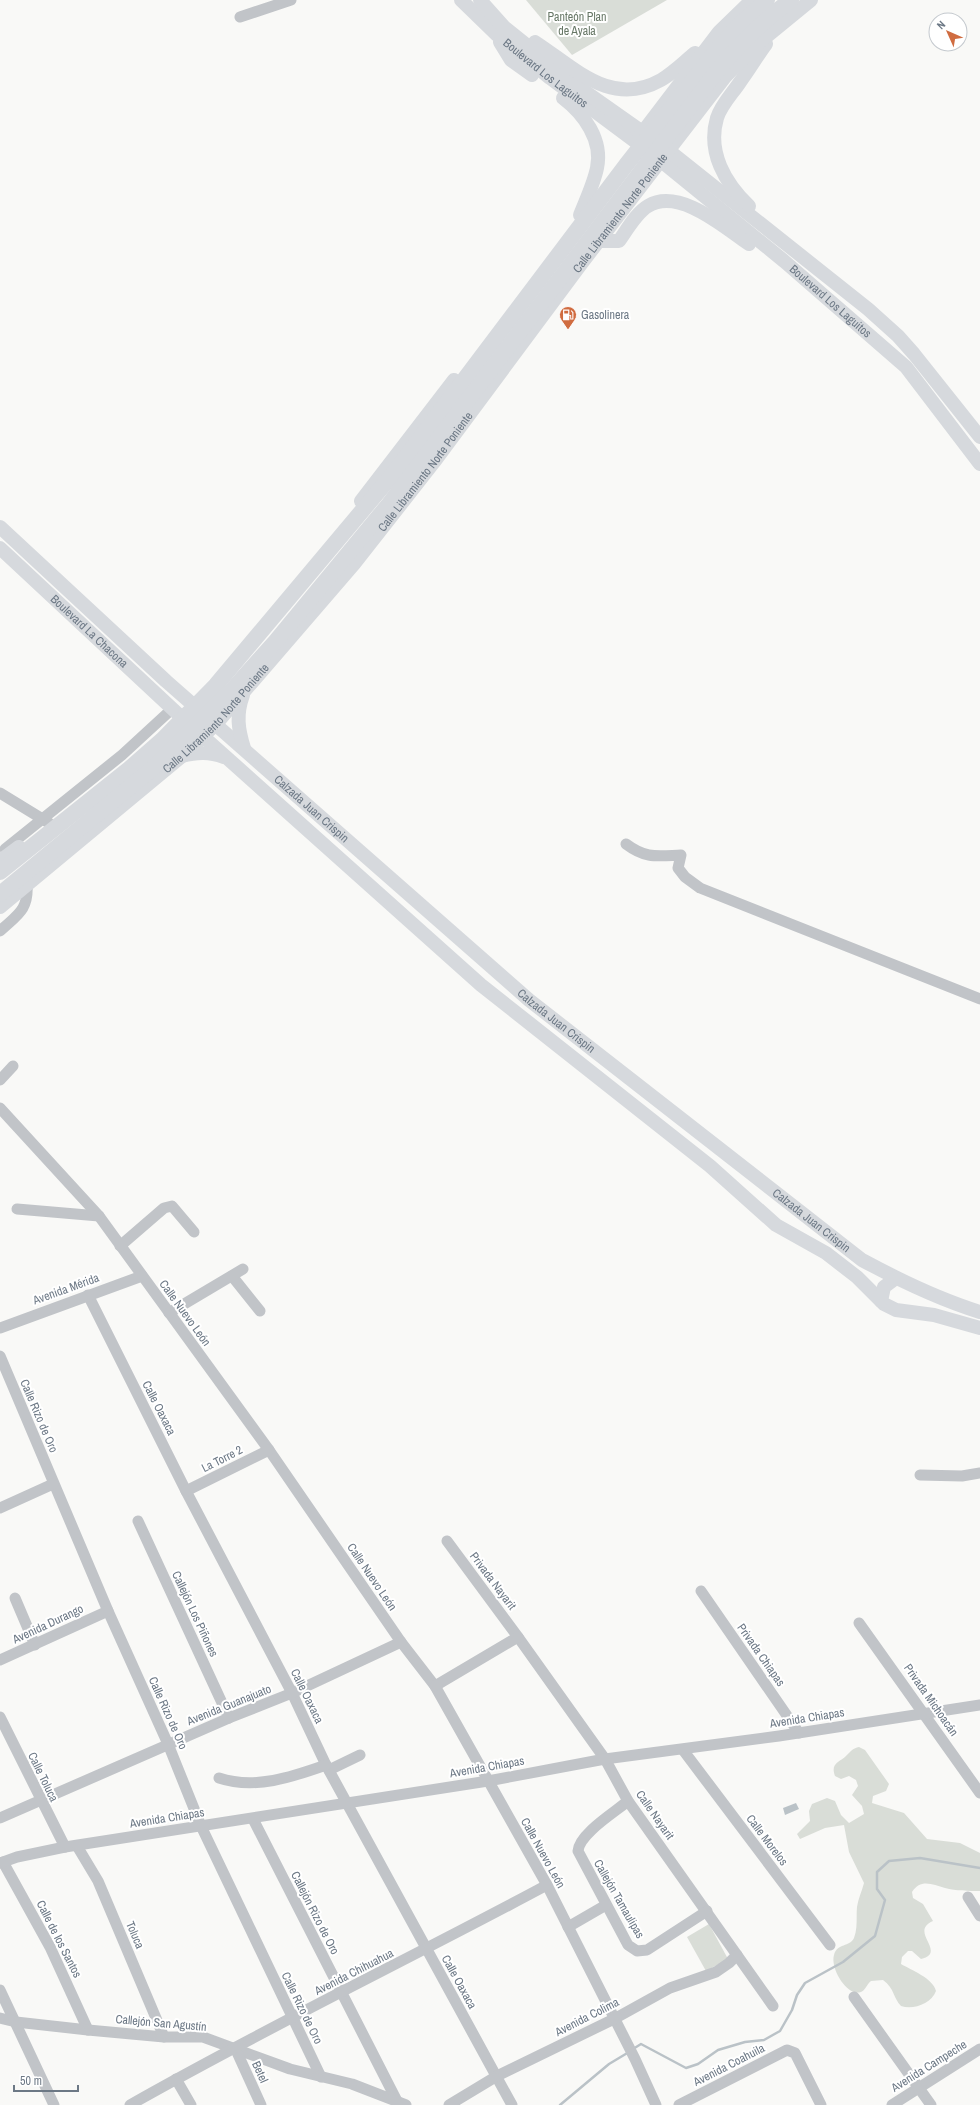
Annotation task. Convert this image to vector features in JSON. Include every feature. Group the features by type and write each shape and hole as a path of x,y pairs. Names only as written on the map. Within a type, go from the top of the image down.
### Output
{"highway":[{"name":"Calle Libramiento Norte Poniente","path":"0,872 129,769 162,740 216,686 393,474 626,165 716,51 738,26 767,0"},
{"name":"Calle Libramiento Norte Poniente","path":"0,894 159,763 232,690 389,504 714,75 740,44 762,22 791,0"}],"main road":[{"name":"Boulevard Los Laguitos","path":"461,0 500,31 550,78 639,136 795,250 868,309 898,336 980,437"},
{"path":"480,0 500,31 511,60 565,99 577,110 592,132 598,155 597,168 580,215"},
{"path":"500,31 515,28 602,86 618,90 632,91 646,88 663,79 719,32 752,0"},
{"name":"Calle Libramiento Norte Poniente","path":"0,907 182,756 204,737 216,724 372,542 664,155 725,77 780,24 811,0"},
{"path":"780,24 773,37 724,104 717,118 714,134 715,150 719,165 736,192 795,250"},
{"path":"0,862 48,822 146,746 175,712 191,703 229,662 354,510 719,32"},
{"name":"Boulevard Los Laguitos","path":"664,155 906,367 980,464"},
{"path":"599,241 619,241 648,205 672,200 689,206 764,254 776,260 784,261"},
{"name":"Boulevard La Chacona","path":"0,527 166,681"},
{"name":"Boulevard La Chacona","path":"0,548 175,712"},
{"name":"Calzada Juan Crispin","path":"166,681 529,1000 835,1241 862,1260 912,1287 953,1304 980,1312"},
{"path":"244,748 238,729 238,708 246,689"},
{"name":"Calzada Juan Crispin","path":"175,712 481,985 710,1166 776,1225 826,1252 857,1277 881,1301 896,1310 934,1315 980,1328"},
{"path":"182,756 196,752 211,753 228,758"},
{"path":"881,1301 884,1287 896,1278"},
{"path":"896,1310 906,1306 910,1302 913,1292 912,1287"}],"street":[{"path":"240,18 291,0"},
{"path":"0,793 48,822 0,853"},
{"path":"626,844 637,852 648,857 681,855 678,868 685,876 700,888 878,960 980,999"},
{"path":"0,931 25,907 28,897 27,884"},
{"path":"0,1080 13,1066"},
{"name":"Calle Nuevo León","path":"0,1108 99,1216 269,1450 400,1642 435,1686 547,1885 626,2041 656,2105"},
{"path":"120,1246 164,1208 172,1206 194,1232"},
{"path":"17,1209 99,1216"},
{"path":"169,1313 243,1269"},
{"name":"Avenida Mérida","path":"0,1328 142,1276"},
{"path":"232,1276 260,1311"},
{"name":"Calle Oaxaca","path":"88,1295 186,1491 292,1693 347,1804 512,2105"},
{"name":"Calle Rizo de Oro","path":"0,1357 108,1611 168,1744 201,1826 321,2077"},
{"name":"La Torre 2","path":"186,1491 269,1450"},
{"path":"920,1475 962,1476 980,1473"},
{"path":"0,1508 53,1484"},
{"name":"Callejón Los Piñones","path":"138,1521 229,1718"},
{"name":"Privada Nayarit","path":"447,1541 518,1637"},
{"name":"Privada Chiapas","path":"700,1591 799,1733"},
{"path":"15,1598 35,1645"},
{"name":"Avenida Durango","path":"0,1660 108,1611"},
{"name":"Privada Michoacán","path":"859,1623 924,1712 980,1793"},
{"path":"435,1686 518,1637"},
{"name":"Calle Nayarit","path":"518,1637 605,1759 628,1801 773,2006"},
{"name":"Avenida Guanajuato","path":"0,1818 168,1744 292,1693 400,1642"},
{"name":"Avenida Chiapas","path":"2,1863 17,1857 65,1848 488,1781 605,1759 683,1750 799,1733 924,1712 980,1705"},
{"name":"Calle Toluca","path":"0,1717 4,1737 40,1800 65,1848"},
{"name":"Calle Morelos","path":"683,1750 830,1945"},
{"path":"219,1778 234,1782 272,1781 328,1767 360,1755"},
{"name":"Callejón Tamaulipas","path":"628,1801 585,1836 578,1845 579,1856 628,1944 637,1951 652,1948 707,1912"},
{"name":"Callejón Rizo de Oro","path":"253,1819 341,1994 402,2104"},
{"name":"Toluca","path":"77,1846 98,1880 164,2037"},
{"name":"Calle de los Santos","path":"2,1863 50,1947 88,2030"},
{"name":"Avenida Chihuahua","path":"130,2105 176,2079 426,1950 547,1885"},
{"path":"968,1897 980,1916"},
{"path":"568,1927 606,1905"},
{"name":"Avenida Colima","path":"449,2105 497,2076 614,2019 670,1988 716,1972 737,1955"},
{"path":"0,1990 16,2022 51,2104"},
{"path":"854,1997 920,2088 930,2105"},
{"name":"Callejón San Agustín","path":"0,2018 16,2022 88,2030 164,2037 203,2038 290,2069 352,2084 402,2104"},
{"name":"Betel","path":"234,2049 261,2105"},
{"name":"Avenida Campeche","path":"892,2105 980,2049"},
{"name":"Avenida Coahuila","path":"679,2105 787,2050 791,2050 795,2053 821,2105"},
{"path":"176,2079 190,2105"}],"green space":[{"name":"Panteón Plan de Ayala","path":"526,0 667,0 572,55"},
{"path":"859,1747 865,1750 889,1784 886,1791 873,1796 872,1803 904,1813 927,1839 960,1843 980,1853 980,1891 954,1890 932,1884 923,1884 919,1885 912,1892 913,1898 923,1904 933,1921 926,1926 924,1931 931,1952 928,1956 921,1959 912,1951 908,1951 902,1957 901,1964 926,1978 934,1986 936,1991 934,1996 926,2003 921,2005 911,2007 901,2006 896,2000 890,1987 883,1980 871,1981 861,1992 850,1990 845,1986 837,1974 833,1961 834,1955 838,1949 850,1943 854,1938 858,1904 864,1883 849,1852 844,1825 825,1828 800,1839 797,1834 810,1821 809,1811 812,1804 827,1798 835,1801 841,1815 849,1823 864,1814 862,1806 852,1795 858,1786 856,1780 849,1776 841,1779 835,1776 834,1772 836,1763 852,1750"},
{"path":"709,1924 728,1959 706,1971 687,1937"}],"shaded area":[{"path":"796,1803 799,1809 785,1815 783,1808"}],"waterway":[{"path":"633,2049 641,2044 686,2068 698,2064 718,2050 745,2042 764,2040 780,2031 792,2010 797,1995 805,1983 843,1962 875,1936 885,1900 877,1889 877,1872 889,1861 920,1858 980,1868"},
{"path":"560,2105 609,2064 629,2052"}],"place":[{"name":"Gasolinera","path":"568,330"}]}
